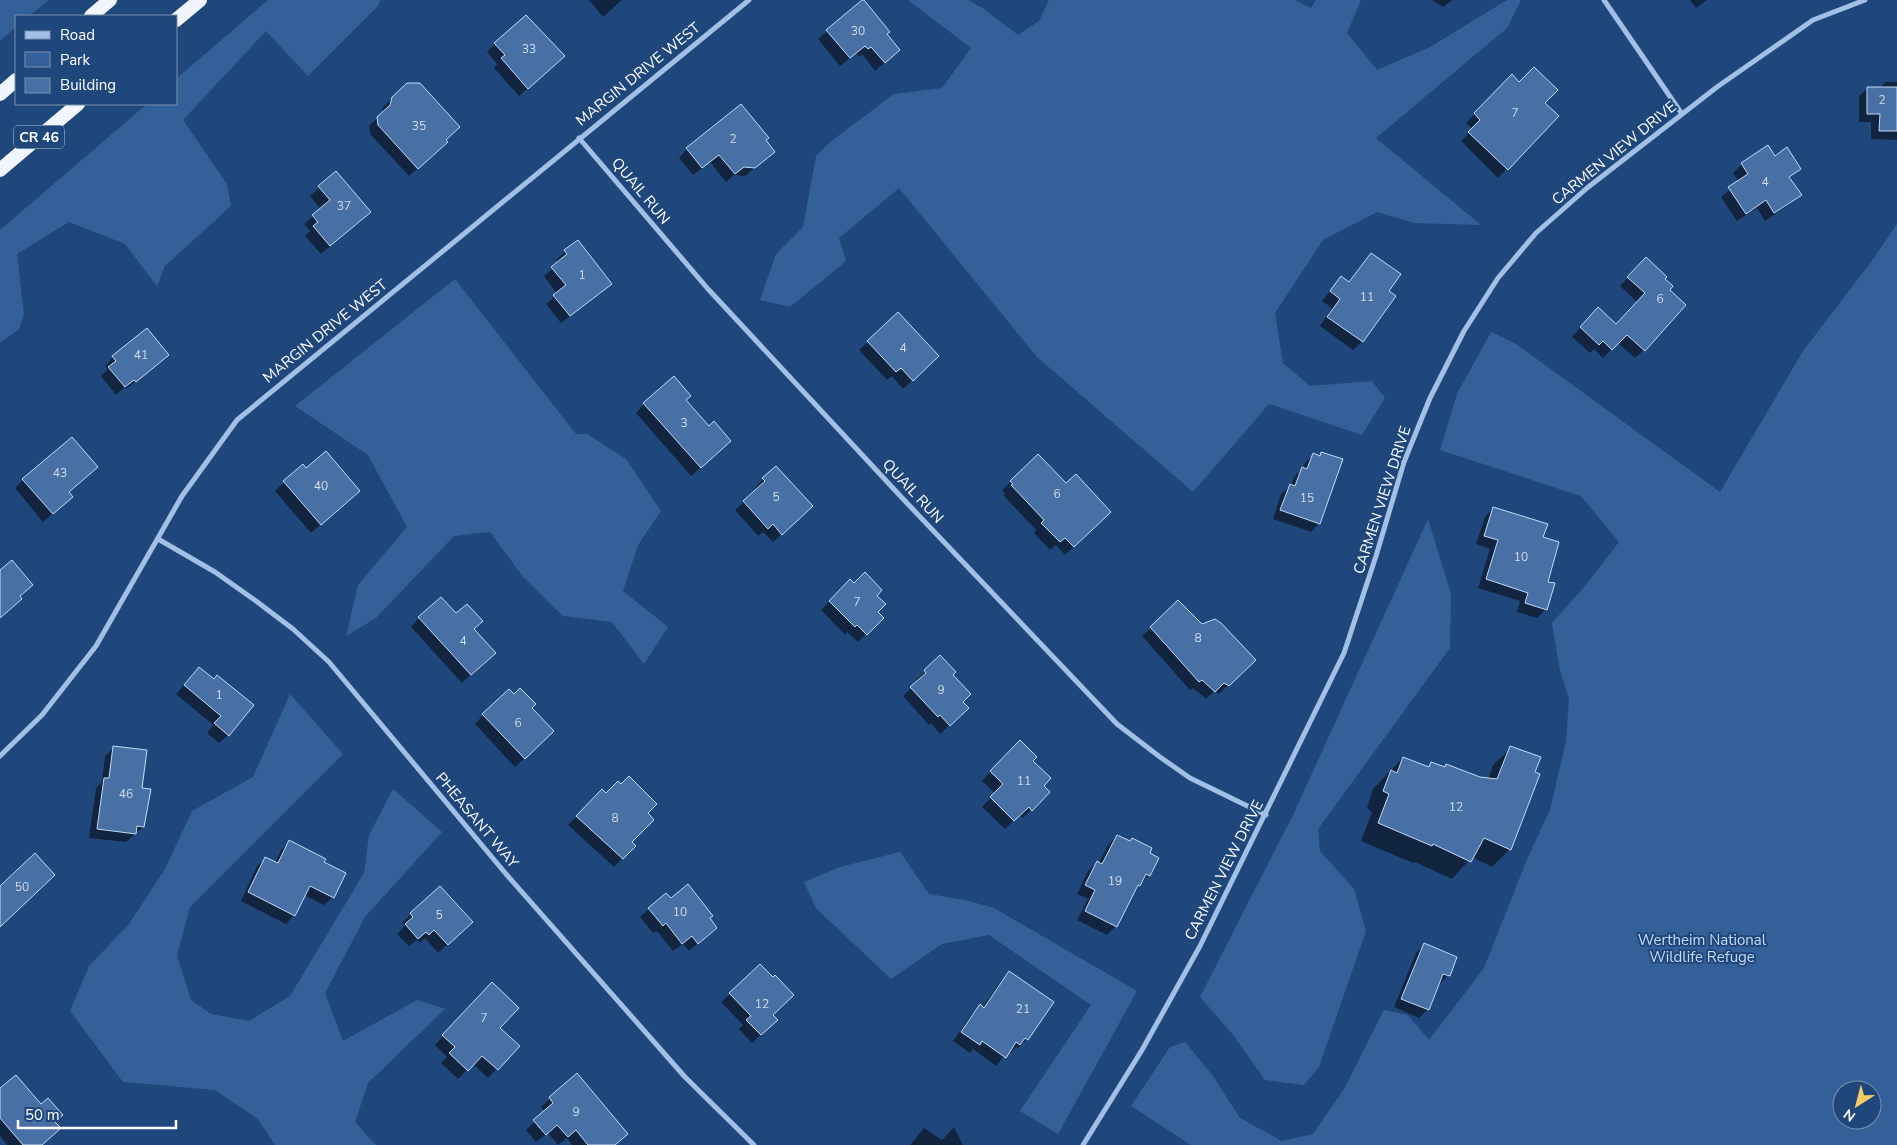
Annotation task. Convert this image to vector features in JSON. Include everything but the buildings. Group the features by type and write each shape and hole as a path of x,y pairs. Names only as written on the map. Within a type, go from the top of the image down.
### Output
{"highway":[{"path":"92,15 110,0"},
{"path":"178,18 200,0"},
{"path":"0,94 15,81"},
{"name":"CR 46","path":"0,170 77,105"}],"street":[{"name":"MARGIN DRIVE WEST","path":"0,756 42,715 96,646 182,496 237,420 749,0"},
{"path":"1604,0 1682,114"},
{"name":"CARMEN VIEW DRIVE","path":"1083,1145 1142,1050 1196,954 1344,652 1376,556 1404,462 1430,398 1464,331 1498,278 1536,233 1586,188 1717,87 1813,20 1865,0"},
{"name":"QUAIL RUN","path":"580,138 708,289 1116,724 1190,778 1266,814"},
{"name":"PHEASANT WAY","path":"158,539 215,572 256,601 293,629 329,662 506,874 685,1077 754,1145"}],"green space":[{"path":"0,0 49,0 30,15 15,15 15,28 0,41"},
{"path":"268,0 380,0 378,6 308,76 266,31 183,120 227,184 231,206 165,266 157,286 125,244 69,222 17,254 24,315 19,329 0,343 0,230 146,105 178,105 178,77"},
{"path":"908,0 968,0 984,9 1018,35 1039,21 1049,0 1295,0 1311,8 1316,0 1361,0 1347,33 1377,70 1430,47 1507,0 1521,0 1507,28 1376,138 1481,225 1414,223 1377,212 1323,240 1275,313 1283,363 1310,386 1372,381 1385,398 1362,435 1269,404 1193,492 1037,357 899,188 839,238 846,261 790,307 760,300 776,254 803,227 816,156 834,139 894,94 942,88 971,48"},
{"name":"Wertheim National Wildlife Refuge","path":"1897,224 1897,1145 1191,1145 1131,1106 1170,1047 1185,1042 1213,1076 1240,1118 1282,1141 1313,1134 1344,1089 1384,1010 1408,1015 1429,1040 1484,968 1528,857 1550,810 1566,741 1569,698 1560,671 1552,623 1585,586 1619,542 1581,496 1440,450 1457,394 1491,332 1516,344 1720,492 1803,351 1871,262"},
{"path":"455,279 576,434 587,434 626,459 661,511 638,545 623,591 668,627 644,664 612,622 563,616 523,577 490,532 454,536 376,618 346,636 358,585 407,527 368,455 295,406"},
{"path":"1428,519 1451,594 1450,648 1318,829 1320,851 1354,889 1366,931 1319,1067 1304,1085 1265,1080 1234,1036 1200,997 1293,815"},
{"path":"290,694 343,754 190,907 177,955 191,1000 211,1014 249,1021 290,996 364,873 369,835 393,789 442,832 365,917 325,993 343,1041 417,1000 445,1009 368,1083 355,1122 376,1145 275,1145 258,1119 215,1090 123,1082 70,1011 89,966 129,924 165,869 192,811 253,777"},
{"path":"900,852 929,894 965,900 994,908 1137,991 1058,1134 1020,1111 1091,1005 989,935 942,944 891,979 816,908 804,882 840,867"}]}
